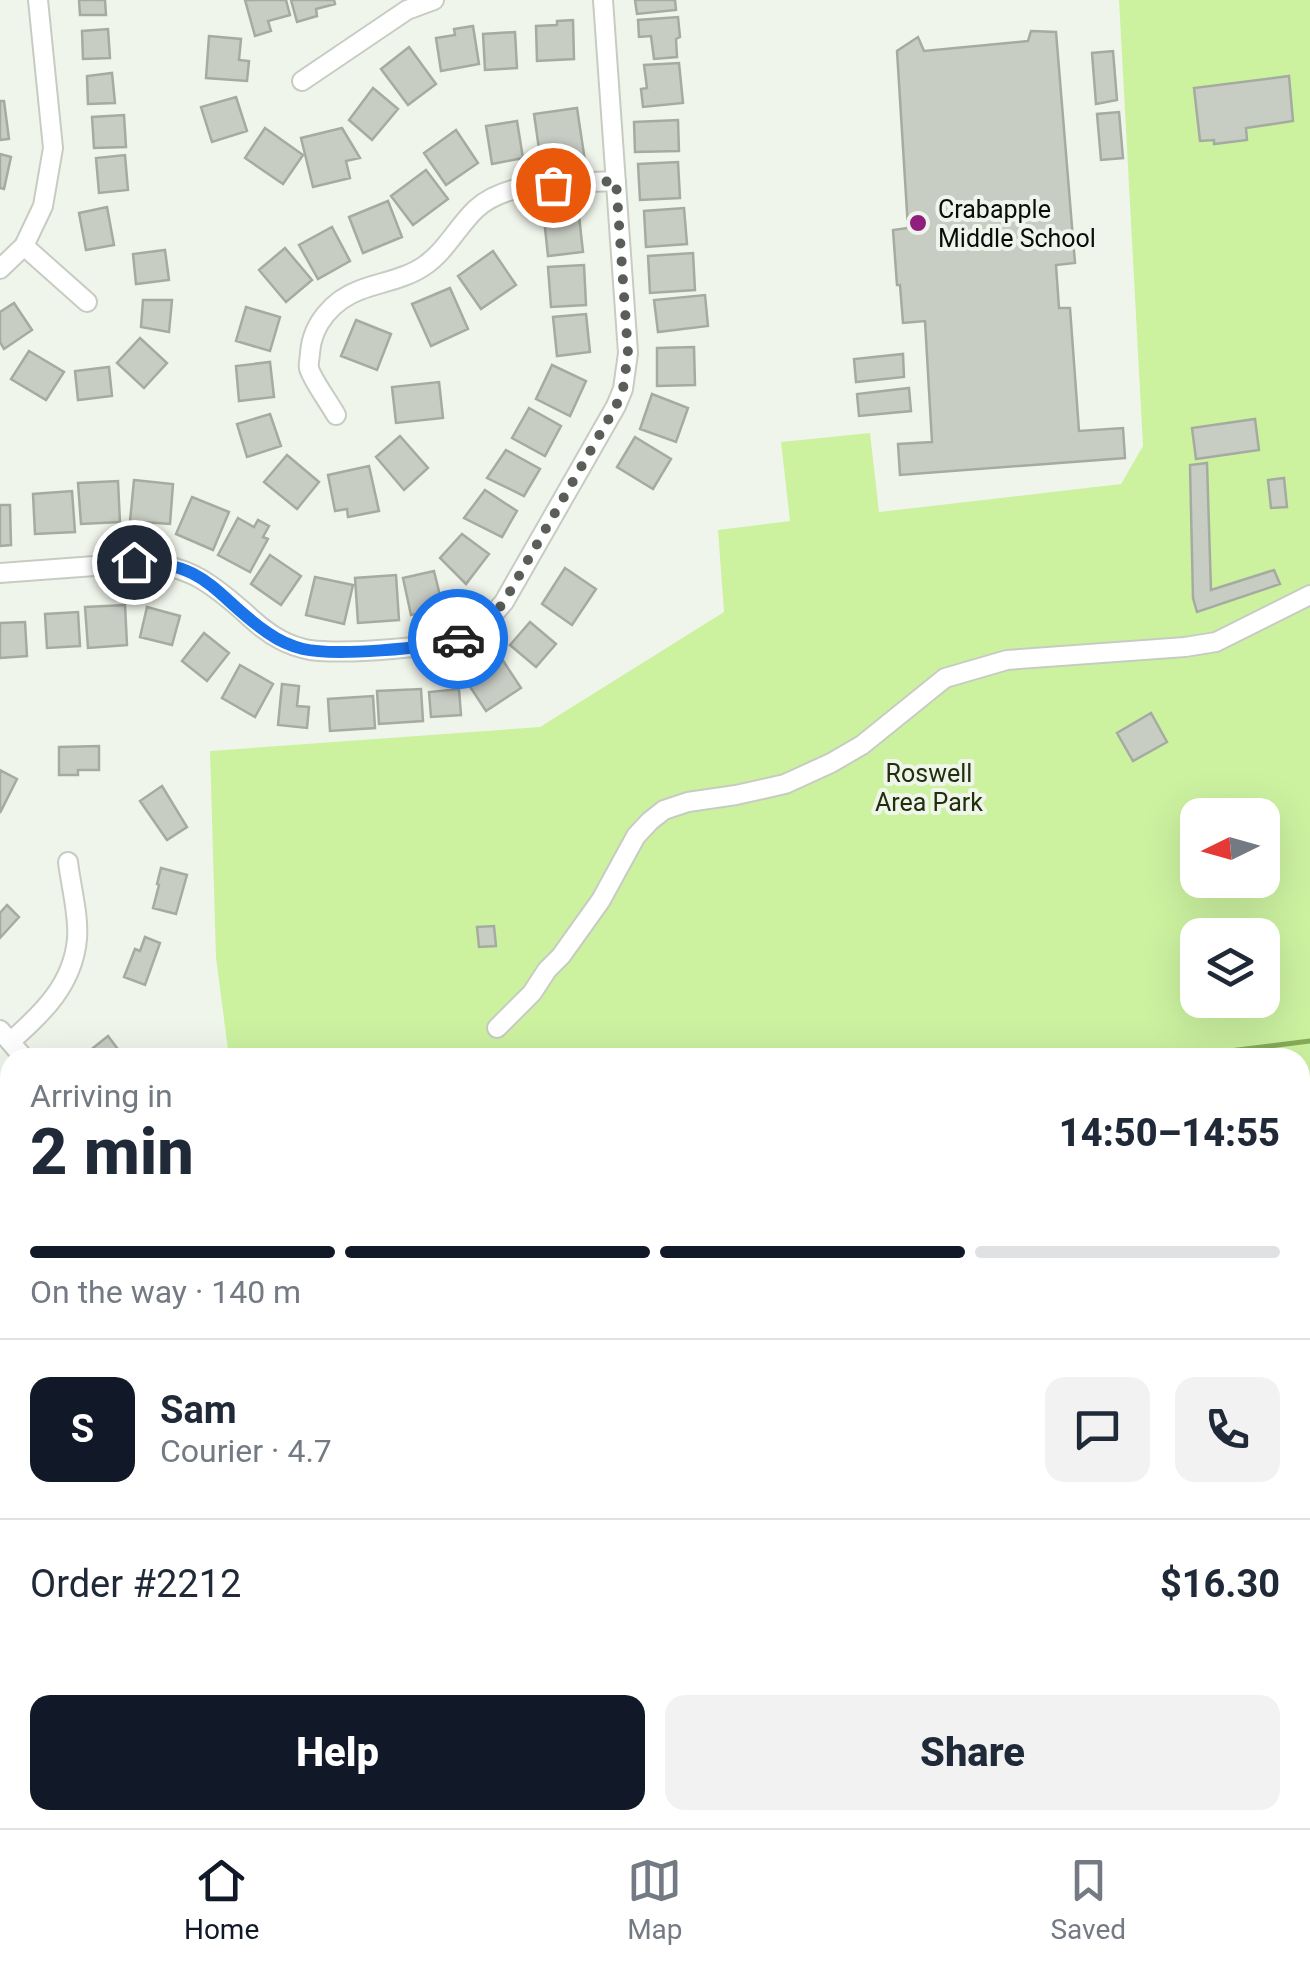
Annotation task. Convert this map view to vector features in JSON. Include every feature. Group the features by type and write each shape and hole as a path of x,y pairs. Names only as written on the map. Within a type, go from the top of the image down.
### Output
{"street":[{"path":"0,269 24,246 44,206 53,148 38,0"},
{"path":"302,81 407,10 434,0"},
{"path":"0,573 134,562 179,568 218,590 266,632 306,650 335,652 436,645 470,634 489,620 504,602 623,389 628,353 603,0"},
{"path":"336,414 309,368 311,342 322,318 341,299 424,266 442,251 476,208 500,193 522,187 616,181"},
{"path":"24,246 87,302"},
{"path":"497,1028 561,956 600,900 636,836 664,810 785,784 830,763 862,745 945,678 1008,660 1184,648 1216,642 1310,595"},
{"path":"6,1035 44,1012 67,976 78,936 68,862"}],"green space":[{"name":"Roswell Area Park","path":"1119,0 1310,0 1310,1048 228,1048 216,958 210,751 540,727 724,612 718,530 790,521 781,442 870,433 879,512 1121,484 1143,446"}],"building":[{"path":"79,0 105,0 106,15 80,15"},
{"path":"245,0 286,0 290,15 268,21 271,31 255,36"},
{"path":"291,0 334,0 335,4 316,9 317,16 297,22"},
{"path":"635,0 675,0 676,10 637,14"},
{"path":"678,17 677,57 654,59 651,36 639,37 638,20"},
{"path":"573,20 574,59 537,61 536,26"},
{"path":"473,26 479,64 441,71 436,38 455,35 454,29"},
{"path":"108,29 110,58 83,59 82,31"},
{"path":"1031,31 1056,32 1075,263 1056,265 1059,308 1070,308 1079,431 1123,428 1125,458 900,475 898,444 932,442 925,321 903,323 897,285 893,230 908,228 897,51 918,37 924,51 1028,41"},
{"path":"515,32 517,68 485,70 483,34"},
{"path":"209,36 241,39 239,60 249,61 247,81 206,78"},
{"path":"409,47 436,84 408,105 381,69"},
{"path":"1113,51 1117,100 1096,104 1092,53"},
{"path":"679,63 683,103 643,107 641,89 647,88 644,65"},
{"path":"112,73 115,103 88,104 87,76"},
{"path":"1289,76 1293,121 1246,128 1247,140 1214,144 1214,140 1200,141 1194,88"},
{"path":"373,88 398,109 372,140 349,120"},
{"path":"236,97 247,131 212,142 201,107"},
{"path":"0,101 4,101 9,139 0,140"},
{"path":"577,108 585,161 557,166 554,146 539,149 534,114"},
{"path":"1119,112 1123,158 1101,160 1097,114"},
{"path":"124,115 126,147 94,148 92,117"},
{"path":"678,120 679,151 635,152 634,122"},
{"path":"517,121 523,158 492,164 486,126"},
{"path":"265,128 303,155 283,184 245,158"},
{"path":"342,128 360,158 346,161 350,178 313,187 301,138"},
{"path":"456,130 478,163 446,185 424,153"},
{"path":"0,154 11,157 4,189 0,188"},
{"path":"125,155 128,190 99,193 96,158"},
{"path":"678,162 680,198 640,200 638,164"},
{"path":"426,170 448,199 413,225 391,196"},
{"path":"388,201 402,237 363,253 349,217"},
{"path":"107,207 114,245 86,250 79,213"},
{"path":"684,208 687,244 646,247 644,211"},
{"path":"579,216 583,252 548,256 544,219"},
{"path":"332,227 350,261 318,279 299,245"},
{"path":"285,248 312,280 286,302 259,270"},
{"path":"165,250 169,280 136,284 133,254"},
{"path":"493,251 516,285 481,309 458,276"},
{"path":"693,253 695,290 650,293 648,256"},
{"path":"584,265 586,305 551,307 548,267"},
{"path":"450,288 468,329 431,346 412,304"},
{"path":"705,295 708,326 658,332 654,300"},
{"path":"143,300 172,300 169,332 141,327"},
{"path":"14,303 32,330 4,349 0,342 0,312"},
{"path":"246,307 280,317 270,351 236,341"},
{"path":"586,314 590,352 557,356 553,317"},
{"path":"356,320 391,334 377,370 341,356"},
{"path":"140,338 167,363 144,388 117,363"},
{"path":"694,347 695,385 657,386 657,348"},
{"path":"29,351 64,372 46,400 11,379"},
{"path":"903,354 904,377 856,382 854,359"},
{"path":"270,362 274,397 239,401 236,366"},
{"path":"552,365 586,381 570,416 536,399"},
{"path":"109,367 112,396 78,400 75,371"},
{"path":"439,382 443,418 396,423 392,387"},
{"path":"909,388 911,411 859,416 857,394"},
{"path":"652,394 688,408 676,442 640,429"},
{"path":"529,408 561,426 545,456 512,438"},
{"path":"270,414 281,446 247,457 237,424"},
{"path":"1255,419 1259,450 1196,459 1192,428"},
{"path":"400,436 428,468 404,490 376,457"},
{"path":"635,437 671,459 653,489 617,467"},
{"path":"506,450 540,469 524,496 487,478"},
{"path":"287,455 319,482 297,509 264,482"},
{"path":"1207,463 1211,590 1274,570 1280,584 1197,612 1193,598 1190,465"},
{"path":"369,466 379,511 348,517 347,509 335,511 328,475"},
{"path":"1284,478 1287,507 1271,508 1268,480"},
{"path":"134,480 173,484 170,524 130,521"},
{"path":"118,481 120,522 81,524 78,483"},
{"path":"485,490 517,511 502,537 464,518"},
{"path":"72,491 75,532 35,534 33,494"},
{"path":"192,497 229,512 213,550 176,534"},
{"path":"0,505 10,505 11,545 0,546"},
{"path":"238,518 254,527 258,520 269,526 263,537 268,539 250,572 218,555"},
{"path":"462,534 489,554 466,584 440,558"},
{"path":"270,555 301,576 281,605 251,584"},
{"path":"565,568 596,589 572,625 542,604"},
{"path":"434,571 443,608 411,615 403,578"},
{"path":"396,575 399,620 358,623 355,578"},
{"path":"315,577 353,585 344,624 306,615"},
{"path":"125,605 127,645 88,648 85,607"},
{"path":"147,607 180,616 172,645 140,637"},
{"path":"78,612 80,646 47,648 45,614"},
{"path":"25,622 27,656 0,658 0,623"},
{"path":"530,622 556,644 536,667 510,645"},
{"path":"204,633 229,653 207,681 182,661"},
{"path":"502,659 521,688 486,711 467,682"},
{"path":"240,665 273,684 255,717 222,698"},
{"path":"282,684 299,686 297,706 309,707 307,728 278,725"},
{"path":"421,689 423,721 379,724 377,691"},
{"path":"459,689 461,715 431,717 429,692"},
{"path":"373,696 375,728 330,731 328,699"},
{"path":"1151,713 1167,742 1133,761 1117,733"},
{"path":"99,746 99,770 59,775 59,747"},
{"path":"0,770 17,779 0,813"},
{"path":"162,786 187,827 167,840 140,801"},
{"path":"161,868 187,875 176,914 153,908"},
{"path":"7,905 19,917 0,938 0,913"},
{"path":"494,926 496,946 479,947 477,927"},
{"path":"145,937 160,943 145,985 124,977 135,949 140,951"},
{"path":"108,1036 117,1048 93,1048"}],"waterway":[{"path":"1253,1048 1310,1041"}],"way so far":[{"path":"458,639 489,620 504,602 616,406 627,371 616,181 553,185"}],"place":[{"name":"Crabapple Middle School","path":"918,223"}],"route":[{"path":"134,562 154,562 200,577 266,632 306,650 335,652 436,645 458,639"}]}
